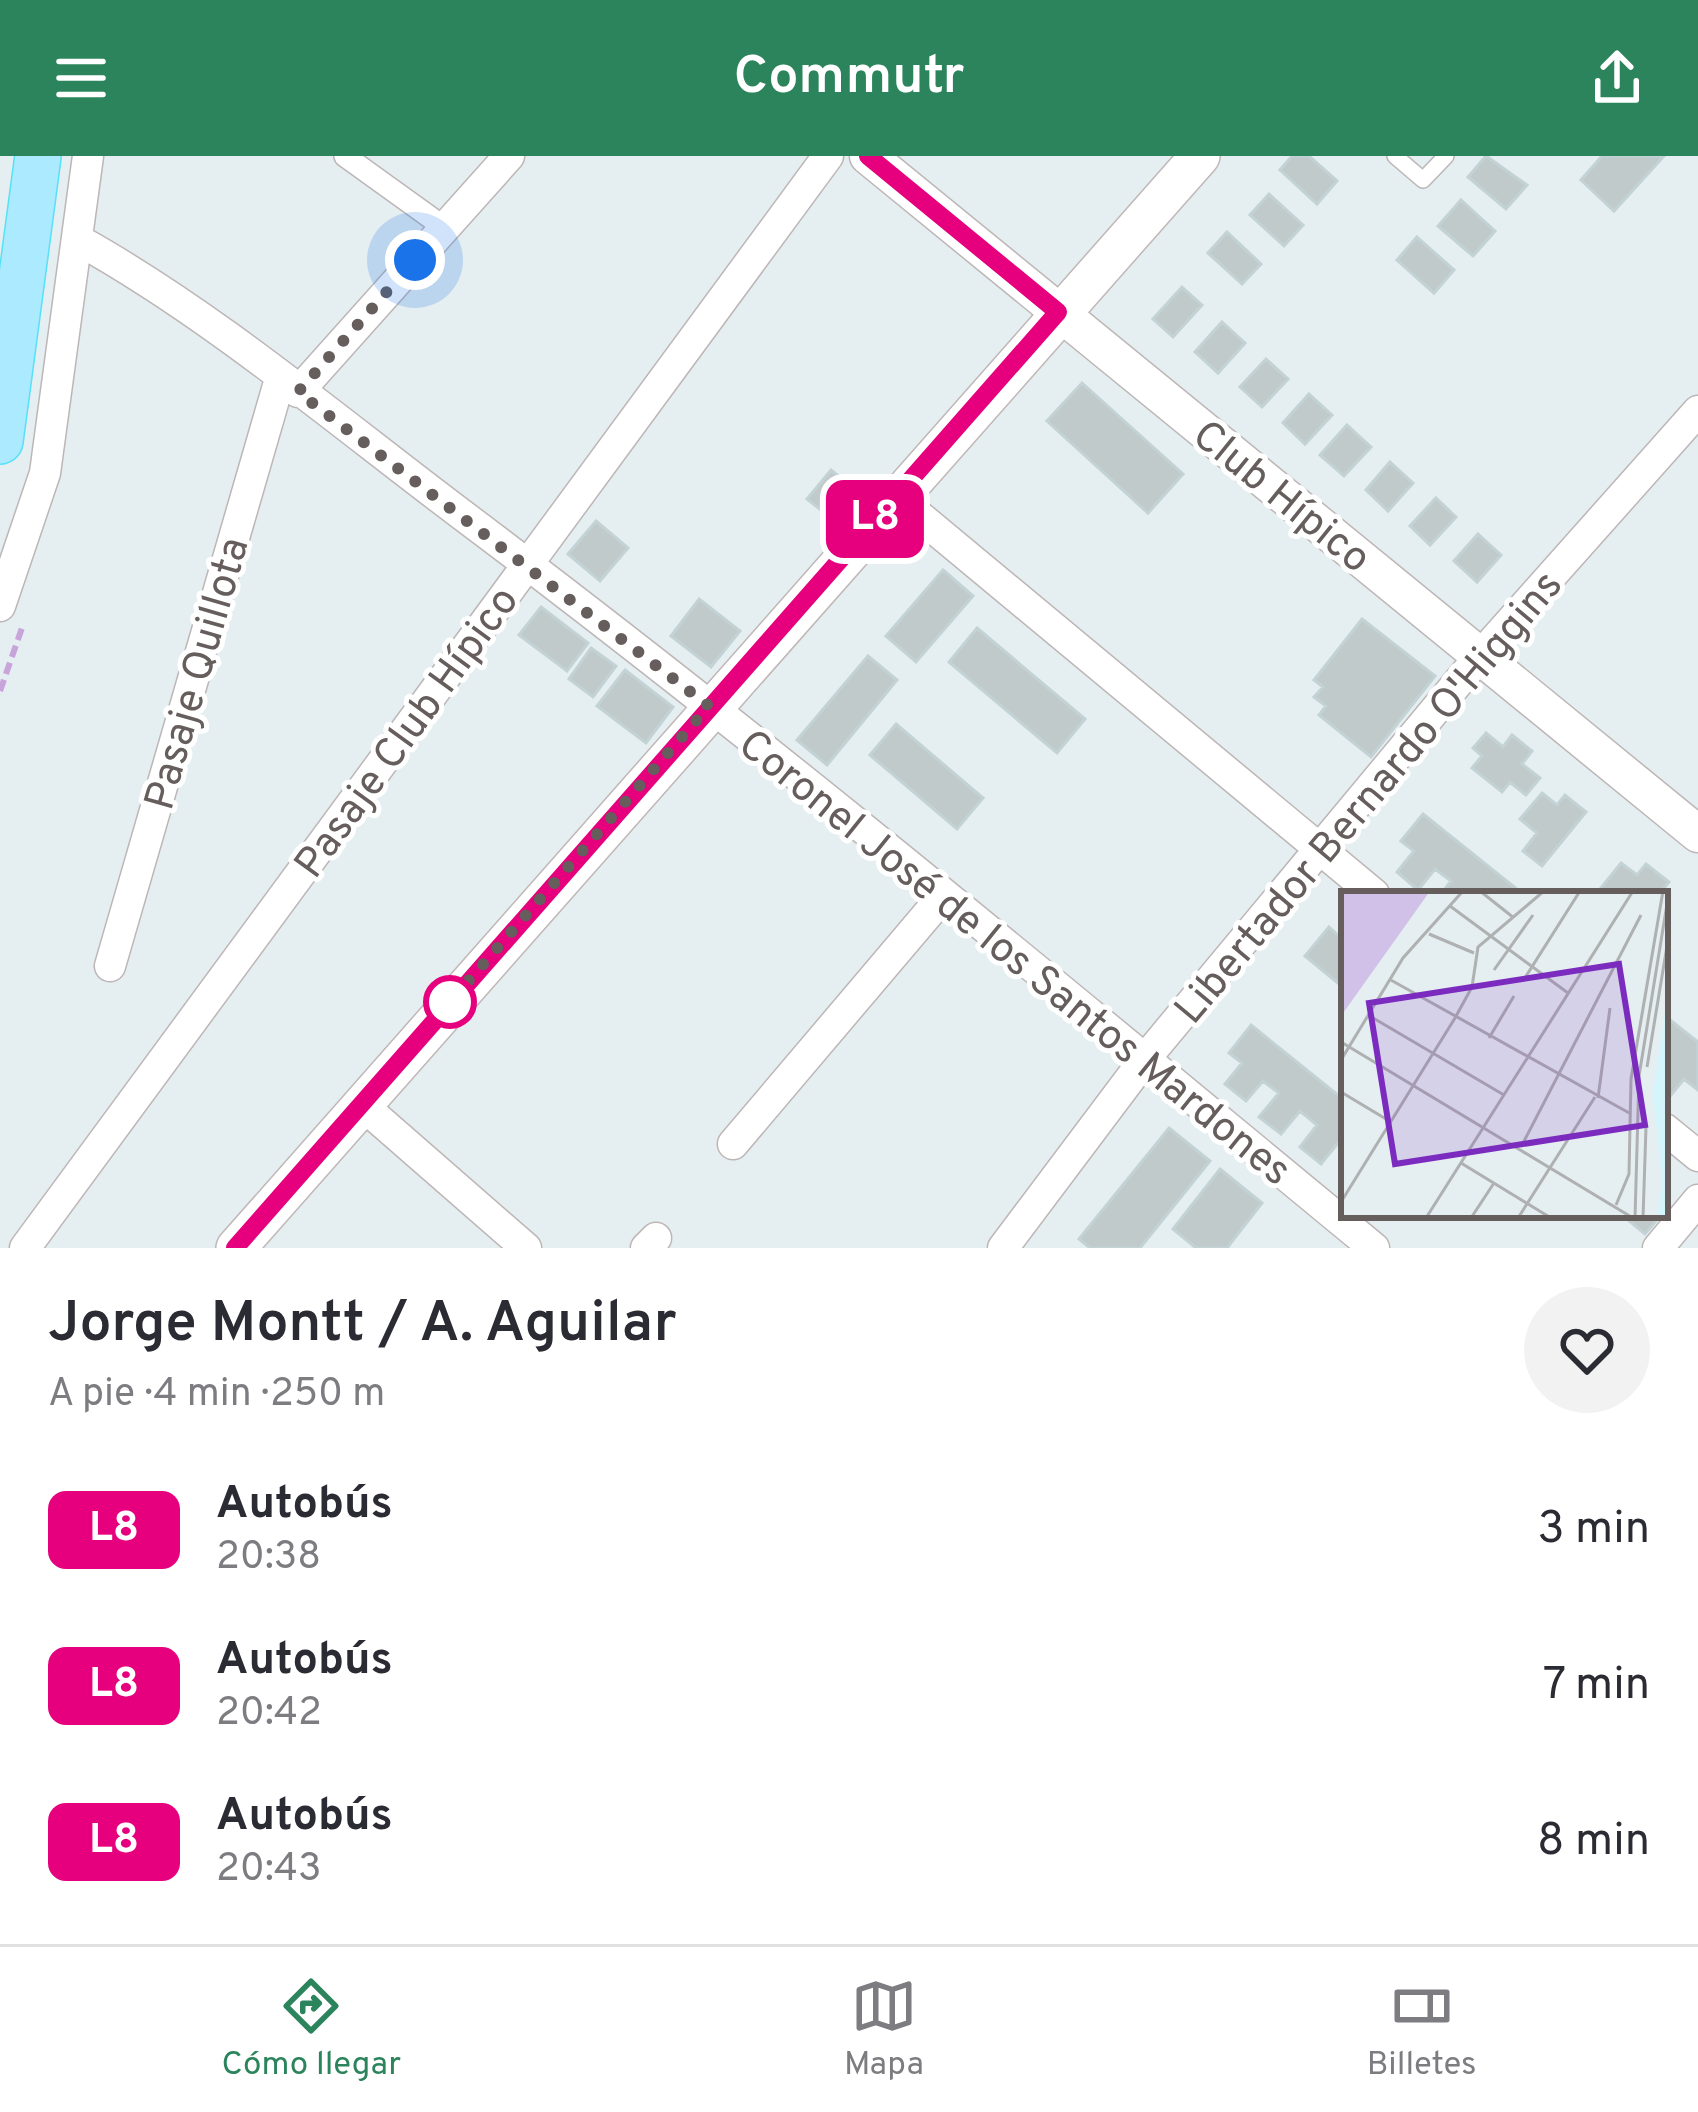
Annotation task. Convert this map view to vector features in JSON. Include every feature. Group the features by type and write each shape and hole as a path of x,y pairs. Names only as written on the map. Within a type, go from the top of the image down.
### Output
{"main road":[{"path":"0,441 38,156"},
{"path":"236,1248 709,706 1200,156"}],"street":[{"path":"0,606 45,473 88,156"},
{"path":"345,156 445,228"},
{"path":"289,386 509,156"},
{"name":"Pasaje Club Hípico","path":"25,1248 828,156"},
{"name":"Club Hípico","path":"868,156 1698,834"},
{"name":"Coronel José de los Santos Mardones","path":"77,240 289,386 527,564 944,895 1374,1248"},
{"name":"Pasaje Quillota","path":"110,966 289,386"},
{"name":"Libertador Bernardo O'Higgins","path":"1003,1248 1145,1059 1322,852 1480,656 1687,447 1698,411"},
{"path":"895,496 1370,891"},
{"path":"733,1144 944,895"},
{"path":"361,1104 526,1248"},
{"path":"1668,1131 1698,1156"},
{"path":"1658,1248 1698,1200"}],"lane":[{"path":"1394,156 1424,181 1446,156"}],"building":[{"path":"1292,156 1309,156 1337,181 1317,204 1280,170"},
{"path":"1486,156 1527,185 1506,209 1468,177"},
{"path":"1602,156 1664,156 1614,211 1581,180"},
{"path":"1269,194 1303,225 1284,246 1250,215"},
{"path":"1461,200 1495,231 1473,256 1438,226"},
{"path":"1227,232 1261,264 1242,284 1208,253"},
{"path":"1417,237 1454,270 1434,293 1397,260"},
{"path":"1182,287 1202,305 1173,337 1153,319"},
{"path":"1222,322 1245,343 1218,373 1195,352"},
{"path":"1266,359 1288,379 1262,407 1240,387"},
{"path":"1082,383 1183,474 1148,513 1047,421"},
{"path":"1309,394 1332,415 1305,444 1283,423"},
{"path":"1347,425 1371,447 1344,476 1320,455"},
{"path":"1390,462 1413,483 1388,511 1366,490"},
{"path":"831,470 863,496 840,525 807,499"},
{"path":"1436,498 1456,517 1430,545 1410,526"},
{"path":"596,521 628,548 600,581 568,554"},
{"path":"1478,534 1501,555 1477,582 1454,561"},
{"path":"943,570 973,596 916,662 886,636"},
{"path":"699,599 740,631 711,667 671,636"},
{"path":"541,607 588,643 567,671 519,635"},
{"path":"1362,619 1435,676 1371,757 1319,715 1326,706 1314,697 1323,687 1314,680"},
{"path":"977,628 1085,719 1057,753 949,662"},
{"path":"591,648 616,666 593,697 569,679"},
{"path":"868,656 897,680 827,765 797,740"},
{"path":"625,670 673,707 646,743 597,706"},
{"path":"896,724 983,798 957,829 870,755"},
{"path":"1486,733 1503,747 1512,735 1532,751 1522,764 1540,778 1526,795 1510,782 1502,792 1472,768 1482,756 1473,748"},
{"path":"1542,793 1557,805 1565,795 1586,812 1542,866 1523,851 1537,833 1520,819"},
{"path":"1423,814 1519,891 1443,891 1451,881 1435,869 1418,890 1397,872 1414,851 1401,841"},
{"path":"1621,863 1637,875 1646,864 1669,882 1662,891 1598,891"},
{"path":"1329,927 1341,936 1341,986 1305,956"},
{"path":"1668,1018 1698,1042 1698,1090 1684,1079 1668,1099"},
{"path":"1251,1025 1341,1098 1341,1146 1338,1143 1321,1164 1300,1147 1317,1125 1300,1111 1281,1134 1259,1117 1279,1093 1263,1081 1246,1101 1225,1084 1242,1063 1229,1053"},
{"path":"1169,1128 1210,1161 1140,1248 1090,1248 1079,1239"},
{"path":"1220,1169 1262,1203 1227,1248 1196,1248 1173,1229"},
{"path":"1626,1218 1658,1218 1645,1234"}],"bus line":[{"name":"L8","path":"235,1248 1058,312 868,156"}],"route":[{"path":"415,260 298,392 709,706 450,1002"}]}
